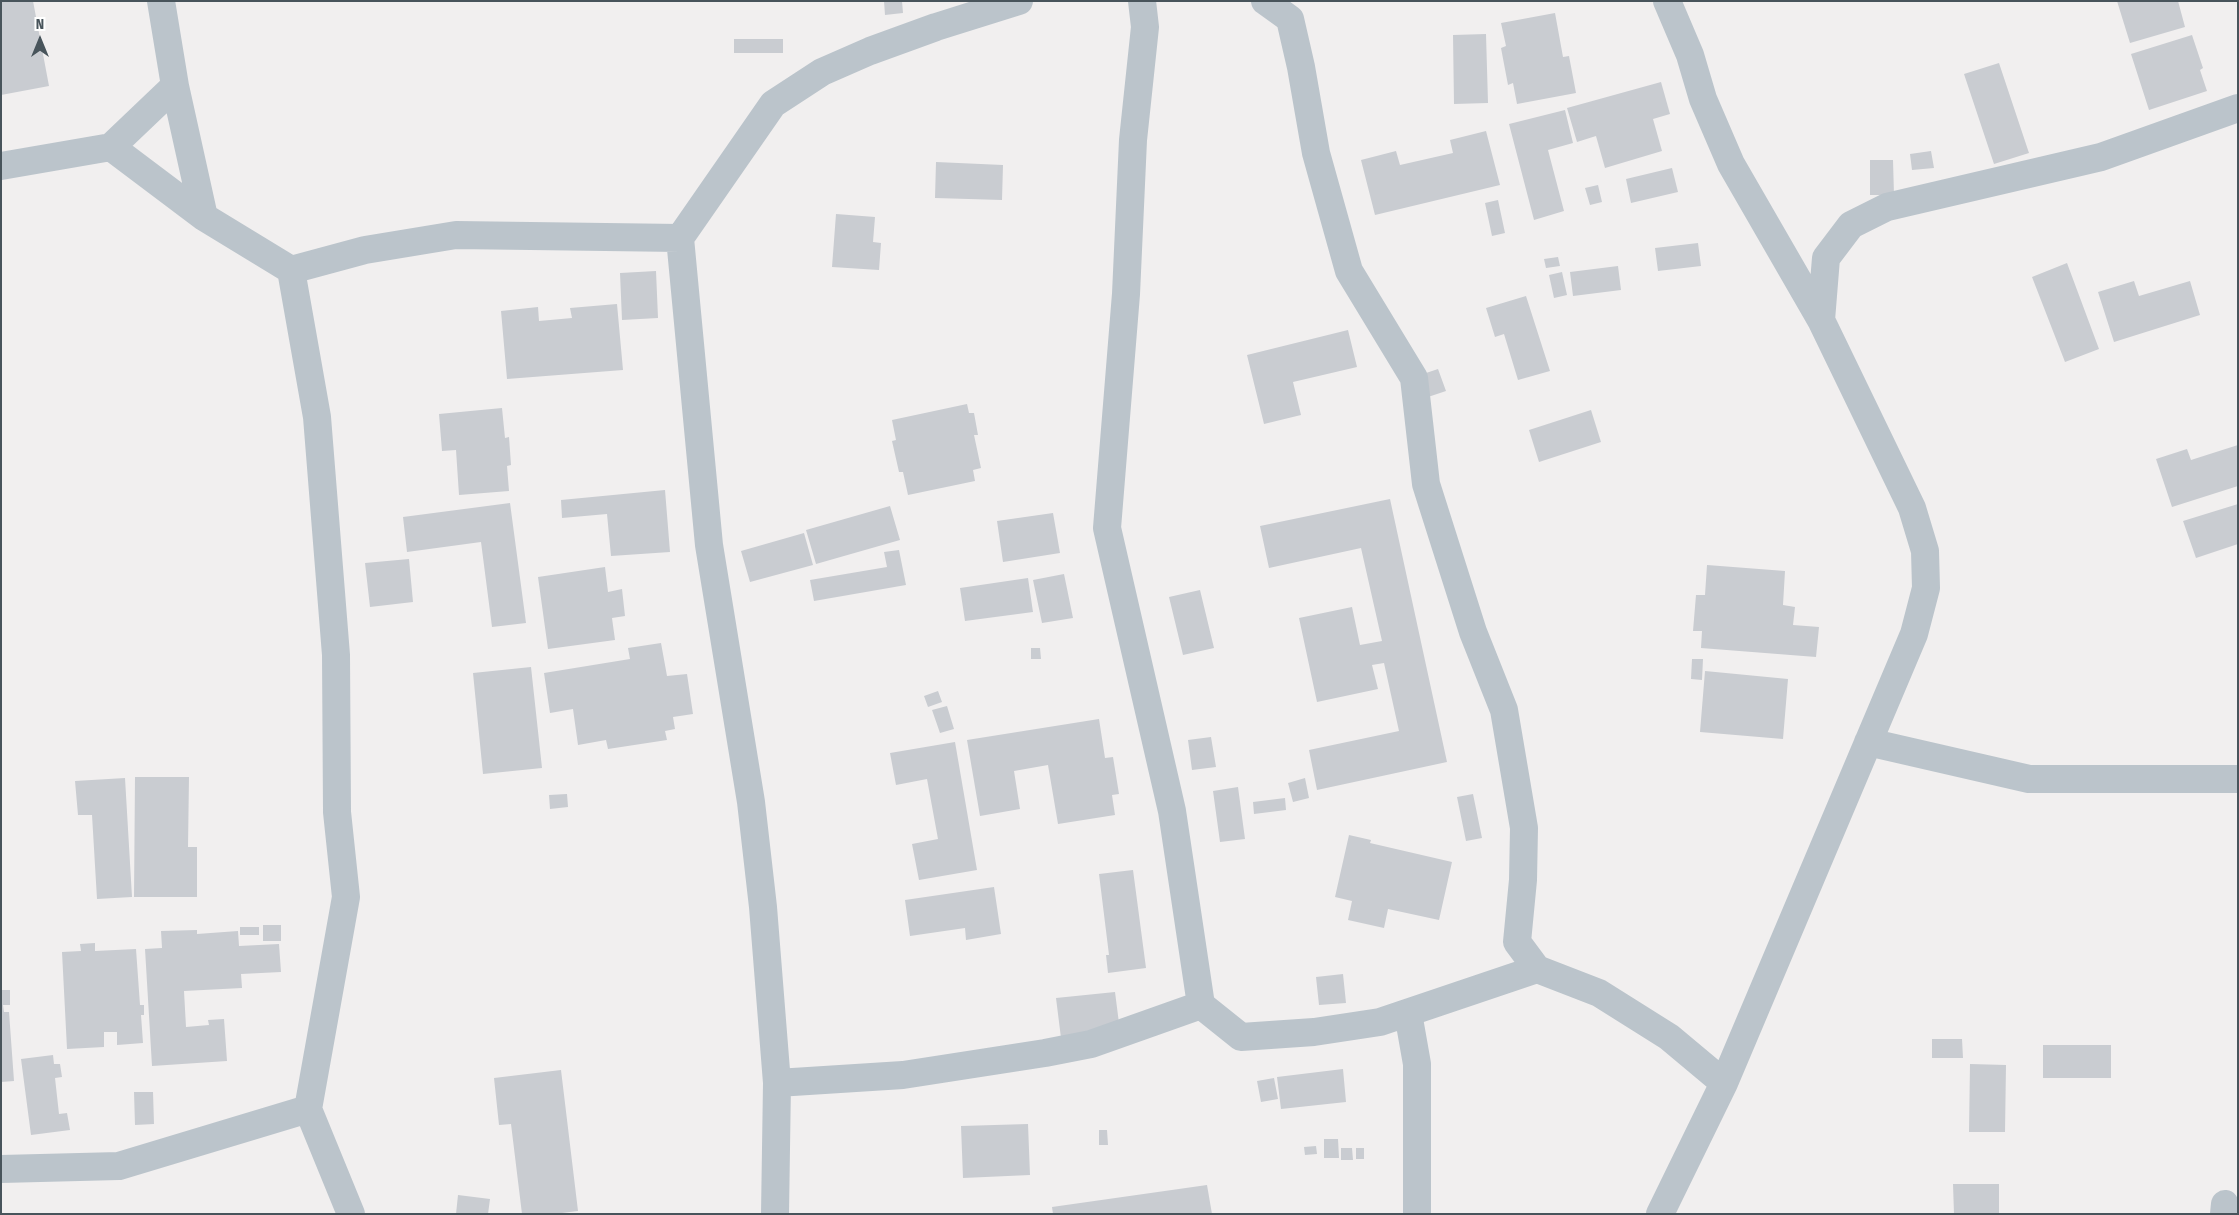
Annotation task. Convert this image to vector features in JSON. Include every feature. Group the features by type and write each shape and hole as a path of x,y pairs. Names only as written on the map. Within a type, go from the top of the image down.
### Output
{"street":[{"path":"160,1 175,86 204,217"},
{"path":"775,1214 777,1083 763,907 752,811 709,546 680,238 773,104 822,72 870,51 936,27 1019,1"},
{"path":"1142,1 1145,27 1133,140 1126,294 1107,528 1172,811 1201,1005 1241,1037 1314,1032 1380,1022 1537,969"},
{"path":"1265,1 1290,19 1301,67 1316,153 1349,271 1414,378 1426,484 1473,632 1504,710 1524,828 1523,880 1517,942 1537,969 1599,993 1668,1037 1724,1083"},
{"path":"1660,1214 1724,1083 1914,634 1926,588 1925,551 1912,508 1822,320 1731,164 1703,99 1690,54 1667,1"},
{"path":"1,166 111,147 175,86"},
{"path":"1822,320 1826,258 1851,225 1887,207 2101,157 2238,108"},
{"path":"111,147 204,217 292,270 365,250 456,234 680,238"},
{"path":"292,270 318,427 336,655 337,812 346,897 308,1109 351,1214"},
{"path":"1868,742 2029,778 2238,778"},
{"path":"777,1083 903,1074 1045,1053 1090,1044 1201,1005"},
{"path":"1408,1013 1417,1064 1417,1214"},
{"path":"1,1169 119,1166 308,1109"}],"building":[{"path":"1,1 33,1 49,86 1,95"},
{"path":"884,1 902,1 903,13 885,15"},
{"path":"2117,1 2178,1 2185,27 2130,43"},
{"path":"1555,13 1563,57 1569,56 1576,93 1517,104 1513,83 1508,85 1501,48 1506,46 1501,23"},
{"path":"1486,34 1488,103 1454,104 1453,35"},
{"path":"2192,35 2203,68 2200,70 2207,91 2149,110 2131,54"},
{"path":"734,39 783,39 783,53 734,53"},
{"path":"1999,63 2029,153 1994,164 1964,74"},
{"path":"1661,82 1670,114 1653,119 1662,151 1605,168 1596,136 1577,142 1567,108"},
{"path":"1565,110 1573,143 1548,150 1564,211 1534,220 1509,124"},
{"path":"1486,131 1500,185 1375,215 1361,160 1396,151 1400,165 1453,153 1450,140"},
{"path":"1931,151 1934,168 1912,170 1910,154"},
{"path":"1870,160 1893,160 1894,195 1870,195"},
{"path":"936,162 1003,165 1002,200 935,198"},
{"path":"1672,168 1678,192 1631,203 1626,179"},
{"path":"1598,185 1602,202 1590,205 1585,188"},
{"path":"1498,200 1505,233 1492,236 1485,203"},
{"path":"836,214 875,217 873,242 881,243 879,270 832,267"},
{"path":"1698,243 1701,266 1658,271 1655,248"},
{"path":"1558,257 1560,266 1546,268 1544,259"},
{"path":"2067,263 2099,349 2065,362 2032,277"},
{"path":"1618,266 1621,290 1573,296 1570,272"},
{"path":"656,271 658,318 622,320 620,273"},
{"path":"1562,272 1567,295 1554,298 1549,275"},
{"path":"2134,281 2139,296 2190,281 2200,315 2114,342 2098,292"},
{"path":"1526,296 1550,371 1518,380 1504,334 1495,337 1486,308"},
{"path":"617,304 623,370 507,379 501,311 538,307 539,321 572,318 570,308"},
{"path":"1348,330 1357,367 1293,382 1301,415 1264,424 1247,355"},
{"path":"1438,369 1446,391 1428,397 1420,375"},
{"path":"967,404 969,413 974,413 978,435 974,435 981,468 973,470 975,481 908,495 903,472 899,472 892,441 896,440 892,420"},
{"path":"502,408 505,438 509,437 511,465 507,466 509,491 459,495 456,450 442,451 439,414"},
{"path":"1591,410 1601,442 1539,462 1529,430"},
{"path":"2238,445 2238,486 2172,507 2156,459 2187,449 2191,460"},
{"path":"665,490 670,552 611,556 607,514 562,518 561,500"},
{"path":"1390,499 1447,762 1317,790 1309,750 1399,731 1384,663 1372,665 1378,689 1317,702 1299,618 1352,607 1360,645 1382,641 1361,548 1269,568 1260,526"},
{"path":"510,503 526,623 492,627 481,542 407,552 403,517"},
{"path":"2238,504 2238,544 2196,558 2183,521"},
{"path":"890,506 900,540 816,564 806,530"},
{"path":"1053,513 1060,553 1003,562 997,521"},
{"path":"804,533 813,565 750,582 741,551"},
{"path":"899,550 906,585 814,601 810,580 887,567 884,552"},
{"path":"409,559 413,602 370,607 365,563"},
{"path":"1707,565 1785,571 1783,605 1795,607 1793,625 1819,627 1816,657 1701,648 1702,631 1693,631 1696,595 1705,595"},
{"path":"605,567 608,592 622,589 625,616 612,618 615,640 548,649 538,577"},
{"path":"1064,574 1073,618 1042,623 1033,580"},
{"path":"1028,578 1033,612 965,621 960,588"},
{"path":"1200,590 1214,648 1183,655 1169,597"},
{"path":"661,643 667,676 687,674 693,714 673,717 675,729 665,731 667,740 608,749 606,740 578,745 573,709 550,713 544,673 630,659 628,648"},
{"path":"1031,648 1040,648 1041,659 1031,659"},
{"path":"1692,659 1703,659 1702,680 1691,679"},
{"path":"531,667 542,768 483,774 473,673"},
{"path":"1705,671 1788,679 1783,739 1700,732"},
{"path":"938,691 942,702 928,707 924,696"},
{"path":"947,706 954,729 940,733 932,710"},
{"path":"1099,719 1105,758 1113,757 1119,794 1112,795 1115,815 1058,824 1048,765 1014,771 1020,809 980,816 967,740"},
{"path":"1211,737 1216,767 1192,770 1188,740"},
{"path":"955,742 977,870 919,880 912,844 938,839 927,779 896,785 890,753"},
{"path":"135,777 189,777 188,847 197,847 197,897 134,897"},
{"path":"125,778 132,897 97,899 92,815 78,815 75,781"},
{"path":"1305,778 1309,798 1293,802 1288,783"},
{"path":"1238,787 1245,839 1220,842 1213,791"},
{"path":"567,794 568,807 550,809 549,795"},
{"path":"1473,794 1482,838 1466,841 1457,797"},
{"path":"1285,798 1286,810 1254,814 1253,802"},
{"path":"1349,835 1371,840 1370,843 1452,862 1439,920 1388,909 1384,928 1348,920 1352,901 1335,897"},
{"path":"1133,870 1146,968 1108,973 1106,955 1109,955 1099,874"},
{"path":"994,887 1001,934 966,940 965,928 910,936 905,900"},
{"path":"263,925 281,925 281,941 263,941"},
{"path":"240,927 259,927 259,935 240,935"},
{"path":"197,930 197,934 238,931 239,946 279,944 281,972 241,974 242,988 184,991 186,1027 209,1025 208,1020 224,1019 227,1061 152,1066 145,949 162,948 161,931"},
{"path":"95,943 95,951 136,949 140,1005 144,1005 144,1015 141,1015 143,1043 117,1045 117,1032 104,1032 104,1047 67,1049 62,952 81,951 80,944"},
{"path":"1343,974 1346,1003 1319,1005 1316,977"},
{"path":"1,990 10,990 10,1005 3,1005 4,1012 9,1012 14,1081 1,1082"},
{"path":"1115,992 1120,1031 1061,1038 1056,998"},
{"path":"1932,1039 1962,1039 1963,1058 1932,1058"},
{"path":"2043,1045 2111,1045 2111,1078 2043,1078"},
{"path":"53,1055 54,1064 60,1064 62,1077 55,1078 59,1114 67,1113 70,1130 31,1135 21,1059"},
{"path":"1970,1064 2006,1065 2005,1132 1969,1132"},
{"path":"1343,1069 1346,1102 1281,1109 1277,1077"},
{"path":"561,1070 578,1211 554,1214 522,1214 511,1124 499,1125 494,1078"},
{"path":"1274,1078 1278,1099 1261,1102 1257,1081"},
{"path":"134,1092 153,1092 154,1124 135,1125"},
{"path":"1028,1124 1030,1175 963,1178 961,1126"},
{"path":"1099,1130 1107,1130 1108,1145 1099,1145"},
{"path":"1324,1139 1338,1139 1339,1158 1324,1158"},
{"path":"1316,1146 1317,1154 1305,1155 1304,1147"},
{"path":"1341,1148 1352,1148 1353,1160 1341,1160"},
{"path":"1356,1148 1364,1148 1364,1159 1356,1159"},
{"path":"1953,1184 1999,1184 1999,1214 1954,1214"},
{"path":"1207,1185 1212,1214 1053,1214 1052,1207"},
{"path":"458,1195 490,1199 488,1214 456,1214"}]}
